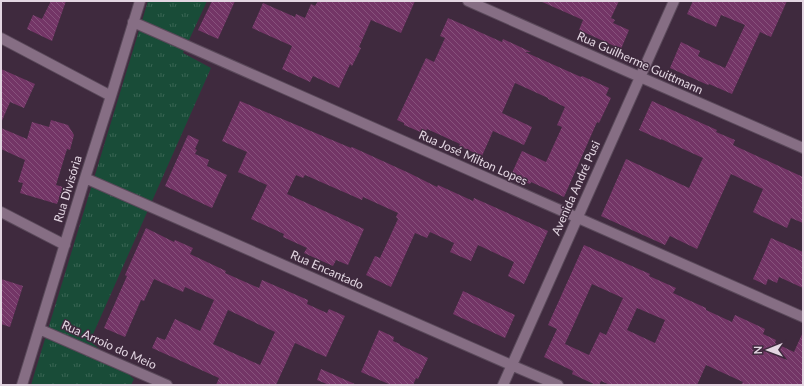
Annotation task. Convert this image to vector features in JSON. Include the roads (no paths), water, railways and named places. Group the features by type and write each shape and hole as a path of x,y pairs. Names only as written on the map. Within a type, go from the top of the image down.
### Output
{"street":[{"name":"Rua Divisória","path":"22,385 140,1"},
{"name":"Rua Guilherme Guittmann","path":"468,1 803,148"},
{"name":"Avenida André Pusi","path":"503,385 674,1"},
{"name":"Rua José Milton Lopes","path":"133,22 803,317"},
{"path":"1,38 111,96"},
{"name":"Rua Encantado","path":"85,178 558,385"},
{"path":"1,212 65,245"},
{"name":"Rua Arroio do Meio","path":"39,329 167,385"}]}
